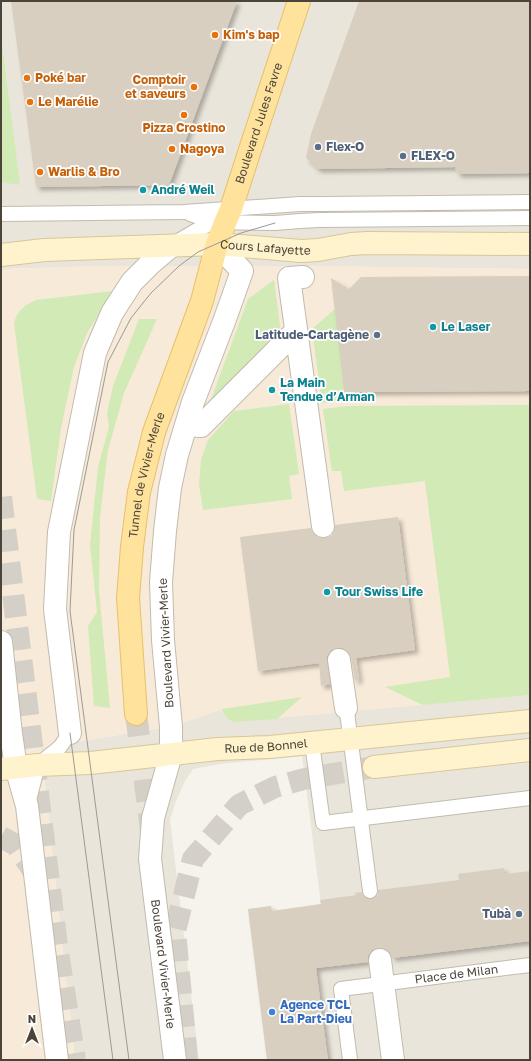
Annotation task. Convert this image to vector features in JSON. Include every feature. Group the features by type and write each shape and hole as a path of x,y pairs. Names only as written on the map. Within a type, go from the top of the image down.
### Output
{"main road":[{"name":"Boulevard Jules Favre","path":"217,244 224,218 248,156 299,1"},
{"name":"Cours Lafayette","path":"1,255 44,250 217,244 301,251 367,243 530,244"},
{"name":"Tunnel de Vivier-Merle","path":"136,714 128,598 132,547 139,492 154,432 202,301 217,244"},
{"name":"Rue de Bonnel","path":"9,768 38,765 90,763 218,749 270,747 530,721"},
{"path":"374,767 530,750"}],"street":[{"name":"Boulevard Vivier-Merle","path":"175,1060 150,859 153,818 171,754 171,727 163,640 161,582 164,532 170,488 177,455 193,402 242,271 217,244"},
{"path":"70,733 55,609 59,532 95,353 112,313 132,282 150,263 171,246"},
{"path":"303,277 289,278 324,526"},
{"path":"186,425 200,426 296,331"},
{"path":"1,642 11,734 9,768 27,806 57,1060"},
{"path":"339,660 345,703"},
{"path":"380,960 394,1060"}],"lane":[{"path":"171,246 196,230 224,218 265,207 322,204 530,202"},
{"path":"184,212 224,218"},
{"path":"1,214 184,212 275,223 319,220 530,218"},
{"path":"345,703 350,738 354,819 370,891"},
{"path":"27,806 38,765 60,747 70,733"},
{"path":"312,743 324,823 530,798"},
{"name":"Place de Milan","path":"350,1060 341,989 530,965"}],"shaded area":[{"path":"1,1 530,1 530,269 305,266 105,266 1,269"},
{"path":"105,266 305,266 530,269 530,695 233,722 228,720 221,709 171,727 41,748 75,1060 1,1060 1,269"},
{"path":"530,695 530,1060 267,1060 248,909 271,906 272,911 321,904 302,756 220,764 193,769 185,781 176,801 170,820 199,1060 75,1060 41,748 171,727 222,709 228,720 233,722"}],"green space":[{"path":"1,36 20,185 1,182"},
{"path":"274,280 281,334 209,405 248,299"},
{"path":"113,291 87,333 74,367 61,428 51,501 37,499 14,323 19,312 28,304 36,300"},
{"path":"335,309 345,400 322,403 312,329"},
{"path":"139,319 157,319 124,393 108,450 100,517 99,591 110,708 94,706 88,626 97,612 90,545 98,467 109,427 107,413 113,386"},
{"path":"289,404 299,474 289,476 292,499 203,510 199,485 201,460 208,440 234,411"},
{"path":"530,405 530,695 423,705 385,687 450,677 425,481 344,491 341,471 332,471 323,409 347,406"},
{"path":"302,697 277,719 233,722 226,717 222,709"}],"building":[{"path":"11,1 237,1 169,185 36,187"},
{"path":"359,1 530,1 530,173 458,174 455,167 318,169 306,158 311,134"},
{"name":"Le Laser","path":"530,276 530,391 344,392 331,278 349,289 361,277"},
{"name":"Tour Swiss Life","path":"398,517 415,650 356,658 359,680 355,681 349,653 343,648 331,650 327,656 330,684 321,686 319,663 258,671 240,537 311,528 313,534 324,538 331,536 335,525"},
{"path":"504,868 505,874 530,871 530,941 392,958 390,952 379,948 372,950 368,956 368,962 316,968 328,1060 267,1060 248,909 271,906 272,911 321,904 320,900 357,895 354,893 362,892 366,899 371,899 378,895 378,890 459,880 458,874"}],"tunnel":[{"path":"1,497 57,946 75,1060"},
{"path":"136,714 151,829"},
{"path":"187,1060 175,931 193,859 239,805 275,787 304,779 374,767"},
{"path":"1,837 16,845 38,878"}],"tram line":[{"path":"129,1060 70,611 74,530 108,362 131,318 151,293 179,266 198,252 241,233 275,223"},
{"path":"70,733 113,1060"}],"place":[{"name":"Kim's bap","path":"215,35"},
{"name":"Poké bar","path":"27,78"},
{"name":"Comptoir et saveurs","path":"194,87"},
{"name":"Le Marélie","path":"30,102"},
{"name":"Pizza Crostino","path":"184,115"},
{"name":"Flex-O","path":"318,147"},
{"name":"Nagoya","path":"172,149"},
{"name":"FLEX-O","path":"403,156"},
{"name":"Warlis & Bro","path":"40,172"},
{"name":"André Weil","path":"143,190"},
{"name":"Le Laser","path":"433,327"},
{"name":"Latitude-Cartagène","path":"377,335"},
{"name":"La Main Tendue d’Arman","path":"272,390"},
{"name":"Tour Swiss Life","path":"327,592"},
{"name":"Tubà","path":"519,914"},
{"name":"Agence TCL La Part-Dieu","path":"272,1012"}]}
